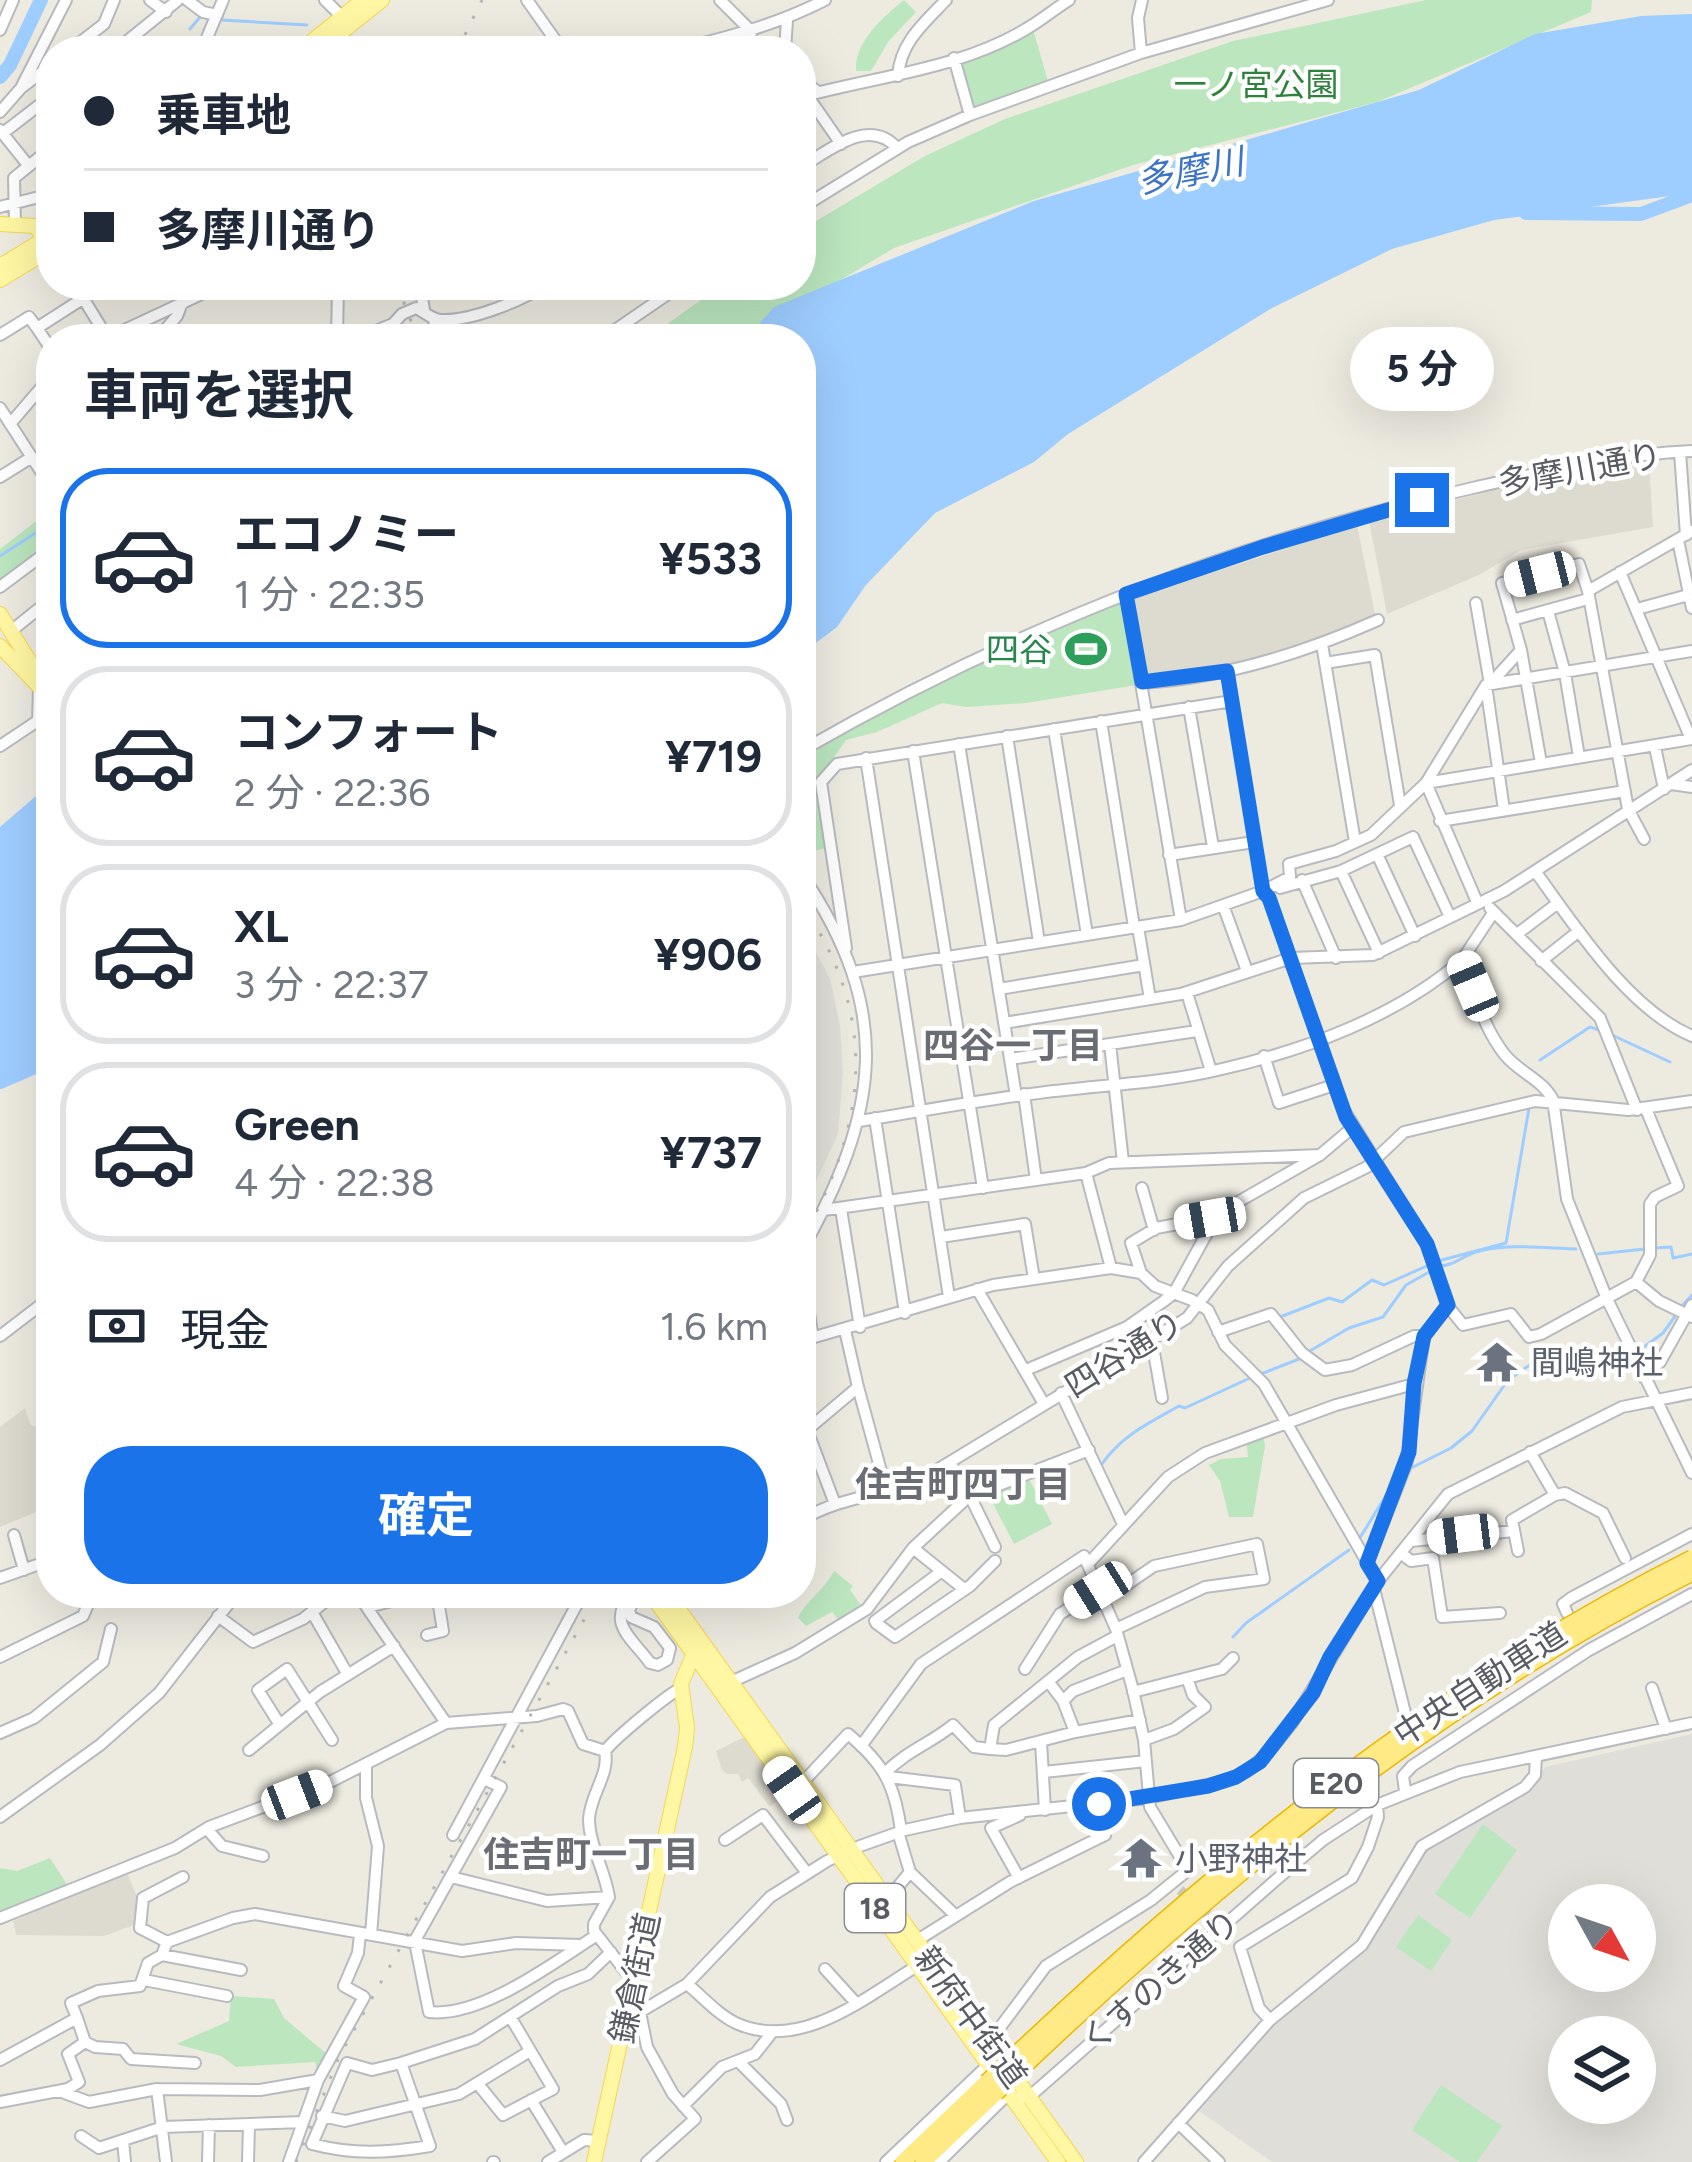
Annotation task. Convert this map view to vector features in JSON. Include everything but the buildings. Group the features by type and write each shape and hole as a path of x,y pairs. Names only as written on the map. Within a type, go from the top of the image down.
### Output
{"highway":[{"name":"中央自動車道","path":"903,2162 1117,1963 1292,1816 1377,1751 1516,1657 1692,1558"},
{"name":"中央自動車道","path":"923,2162 1124,1973 1298,1828 1503,1682 1692,1573"}],"main road":[{"path":"319,36 363,0"},
{"path":"337,36 382,0"},
{"path":"0,266 36,249"},
{"path":"0,280 36,253"},
{"path":"0,614 36,671"},
{"path":"0,646 36,679"},
{"name":"18","path":"661,1608 694,1654"},
{"name":"18","path":"678,1608 699,1638"},
{"name":"鎌倉街道","path":"595,2162 634,2011 633,1982 686,1747 683,1676 699,1638"},
{"name":"新府中街道","path":"699,1638 803,1782 917,1966 1058,2162"},
{"name":"新府中街道","path":"694,1654 887,1900 1076,2162"}],"street":[{"path":"0,30 13,0"},
{"path":"48,36 66,0"},
{"path":"88,36 104,24 114,0"},
{"path":"150,0 166,12"},
{"path":"135,36 178,0"},
{"path":"187,0 217,15"},
{"path":"208,36 223,0"},
{"path":"326,0 342,17"},
{"path":"527,0 552,36"},
{"path":"720,0 752,32"},
{"path":"730,10 742,0"},
{"path":"789,36 804,0"},
{"path":"735,36 793,17 824,0"},
{"path":"898,76 899,61 911,38 946,0"},
{"path":"816,95 954,58 1031,26 1070,0"},
{"path":"1141,52 1138,18 1142,0"},
{"path":"1267,14 1276,0"},
{"path":"816,199 898,148 970,115 1141,52 1328,0"},
{"path":"954,58 970,115"},
{"path":"21,88 36,59"},
{"path":"0,112 36,76"},
{"path":"816,105 841,144"},
{"path":"28,165 2,131 36,107"},
{"path":"816,158 868,134 890,140 898,148"},
{"path":"7,224 15,205 14,178 36,159"},
{"path":"0,207 36,196"},
{"path":"43,324 80,300"},
{"path":"136,324 186,300"},
{"path":"424,300 432,324"},
{"path":"391,324 416,308 429,315 456,318 519,300"},
{"path":"624,324 660,300"},
{"path":"170,324 182,303"},
{"path":"0,335 28,317 36,327"},
{"path":"10,424 36,394"},
{"path":"0,408 36,464"},
{"path":"1636,609 1691,599 1685,535 1686,451"},
{"name":"多摩川通り","path":"816,743 1017,638 1263,547 1422,500 1569,467 1686,451"},
{"path":"0,477 32,458"},
{"path":"1512,620 1588,595 1685,535"},
{"path":"0,586 36,560"},
{"path":"1540,763 1528,679 1502,584 1579,564 1605,667 1628,809 1644,839"},
{"path":"1426,783 1691,739 1620,572"},
{"path":"1126,594 1180,920"},
{"path":"1476,603 1504,810"},
{"path":"1548,611 1565,673 1579,757"},
{"path":"36,614 13,636 36,671"},
{"path":"1142,682 1227,671 1322,644 1378,620"},
{"path":"1322,644 1355,842"},
{"path":"1264,892 1290,877 1289,864 1371,835 1426,783 1488,685 1521,650"},
{"path":"1488,685 1692,651"},
{"path":"1325,663 1375,655 1400,806"},
{"path":"1227,671 1264,892 1352,1128 1427,1244 1448,1305 1463,1325 1510,1314 1529,1337 1636,1282 1650,1255 1651,1204 1655,1197 1678,1186 1600,1018 1481,901 1426,783"},
{"path":"816,1225 846,1163 859,1121 866,1042 846,948 821,782 837,764 866,758 1232,700"},
{"path":"1189,707 1213,848"},
{"path":"1101,721 1150,999"},
{"path":"0,746 36,724"},
{"path":"1054,729 1087,935"},
{"path":"1006,736 1040,942"},
{"path":"959,744 1010,1059 1036,1180"},
{"path":"1655,747 1667,786"},
{"path":"913,752 983,1188"},
{"path":"866,758 949,1297"},
{"path":"1004,1022 1186,993 1291,958 1379,953 1534,871 1692,770"},
{"path":"1667,786 1692,787"},
{"path":"1440,821 1625,791"},
{"path":"853,972 1180,920 1341,871 1413,838 1450,917"},
{"path":"1169,855 1255,842"},
{"path":"1377,854 1415,936"},
{"path":"1341,871 1379,953"},
{"path":"1534,871 1632,993 1660,1019 1692,1036"},
{"path":"1302,880 1336,958"},
{"path":"816,898 846,948"},
{"path":"1517,934 1558,903"},
{"path":"1223,905 1247,971"},
{"path":"859,1121 1211,1071 1264,1056 1414,997 1462,960 1493,913"},
{"path":"1541,961 1579,931"},
{"path":"1462,960 1483,1022 1508,1059 1547,1087 1553,1100 1567,1199 1607,1299 1692,1473"},
{"path":"999,988 1144,965"},
{"path":"1186,993 1211,1071"},
{"path":"1010,1059 1197,1031"},
{"path":"1110,1045 1123,1162"},
{"path":"1264,1056 1279,1103 1334,1085"},
{"name":"四谷通り","path":"816,1514 835,1504 886,1493 950,1462 1187,1318 1228,1266 1304,1198 1375,1160 1404,1132 1526,1102 1553,1100 1641,1109 1692,1101"},
{"path":"875,1118 905,1313"},
{"path":"1352,1128 1320,1155 1210,1218 1154,1230 1131,1243 1141,1273 1155,1286 1208,1310 1232,1353 1258,1376 1367,1563 1406,1717"},
{"path":"824,1210 1086,1173 1109,1163 1320,1155"},
{"path":"1086,1173 1111,1268"},
{"path":"1142,1188 1154,1230"},
{"path":"841,1209 860,1327"},
{"path":"1026,1370 1127,1327 1174,1293 1212,1224 1210,1218"},
{"path":"941,1237 1025,1224 1034,1279"},
{"path":"816,1338 977,1289 1111,1268 1141,1273"},
{"path":"1636,1282 1659,1301 1686,1311 1660,1362 1643,1377"},
{"path":"977,1289 1043,1405"},
{"path":"1367,1563 1406,1465 1424,1336 1448,1305"},
{"path":"0,1336 36,1308"},
{"path":"1218,1332 1271,1314 1302,1353 1325,1370 1424,1336"},
{"path":"845,1330 886,1493"},
{"path":"1151,1341 1162,1398"},
{"path":"1088,1564 1168,1477 1205,1453 1285,1422 1414,1384"},
{"path":"816,1423 859,1387"},
{"path":"1061,1393 1123,1524"},
{"path":"647,2162 695,2119 645,2043 634,2011 687,1984 770,1897 845,1852 899,1832 960,1818 1148,1798 1226,1781 1260,1762 1313,1693 1376,1585 1448,1494 1613,1411 1692,1394"},
{"path":"731,1682 794,1653 866,1609 913,1548 969,1497 1089,1450"},
{"path":"1531,1452 1555,1495"},
{"path":"816,1454 835,1504"},
{"path":"866,1609 895,1637 964,1589 995,1554 950,1462"},
{"path":"1518,1551 1513,1520 1565,1493 1603,1513 1625,1558"},
{"path":"1411,1541 1514,1531"},
{"path":"1567,1613 1563,1604 1571,1598 1692,1534"},
{"path":"14,1535 24,1570"},
{"path":"990,1749 994,1725 1116,1632 1204,1587 1264,1579 1257,1544 1154,1566 1060,1614 1025,1669"},
{"path":"913,1548 964,1589"},
{"path":"1402,1554 1411,1561 1433,1558 1442,1617 1499,1613"},
{"path":"861,1746 921,1664 1081,1556 1088,1564 1116,1632 1133,1692 1144,1740 1148,1798 1157,1824 1188,1870 1177,1886 1046,1966 989,2042"},
{"path":"0,1578 36,1566"},
{"path":"876,1622 942,1571"},
{"path":"1405,1791 1403,1776 1423,1753 1587,1646 1692,1594"},
{"path":"0,1657 82,1616 86,1608"},
{"path":"220,1608 253,1642 317,1608"},
{"path":"0,1816 100,1745 159,1693 224,1608"},
{"path":"369,1608 446,1724"},
{"path":"427,1635 443,1630 439,1608"},
{"path":"453,1835 575,1608"},
{"path":"623,1608 618,1615 650,1663 668,1660 670,1651 662,1637 651,1624 632,1617 630,1608"},
{"path":"312,1612 348,1675"},
{"path":"629,1634 641,1622"},
{"path":"0,1733 34,1718 103,1662 111,1629"},
{"path":"249,1750 307,1703 394,1646"},
{"path":"1133,1692 1222,1669 1233,1658"},
{"path":"280,1725 258,1690 287,1670 332,1740"},
{"path":"1063,1701 1092,1682 1127,1670"},
{"path":"1144,1740 1174,1730 1204,1708 1187,1678"},
{"path":"1048,1682 1063,1701 1075,1732"},
{"path":"633,1982 597,1935 594,1924 609,1897 590,1830 590,1811 607,1763 605,1751 618,1734 682,1688"},
{"path":"1652,1688 1666,1729"},
{"path":"0,1918 176,1848 207,1828 366,1765 446,1724 537,1716 563,1708 583,1744 605,1751"},
{"path":"887,1775 907,1753 928,1746 953,1725 974,1747 1006,1750 1140,1720"},
{"name":"くすのき通り","path":"1030,2097 1220,1927 1324,1840 1377,1805 1460,1772 1692,1724"},
{"path":"803,1782 848,1734 887,1775 896,1794 899,1832 910,1872 956,1915"},
{"path":"1041,1742 1045,1810"},
{"path":"1144,2162 1270,2020 1362,1945 1422,1846 1526,1787 1535,1775 1536,1757"},
{"path":"1044,1772 1146,1761"},
{"path":"290,2162 318,2080 364,1997 344,1986 366,1934 378,1846 366,1798 366,1765"},
{"path":"887,1775 955,1785 960,1818"},
{"path":"481,1784 501,1787 415,1942 429,2012 453,2014 523,1982 597,1935"},
{"path":"916,1941 1019,1878 1105,1835 1099,1804"},
{"path":"1270,2020 1259,2008 1240,1947 1352,1879 1368,1847 1377,1805"},
{"path":"1019,1878 991,1828 1028,1811"},
{"path":"725,1840 764,1815 807,1873"},
{"path":"207,1828 222,1846 259,1852"},
{"path":"887,1900 910,1872"},
{"path":"182,1875 142,1898 140,1928 165,1948 200,1962 241,1970"},
{"path":"451,1877 547,1901 609,1897"},
{"path":"195,2063 130,2059 123,2049 95,2047 85,2042 71,2002 98,1991 140,1987 148,1963 165,1948 233,1918 255,1914 462,1951 516,1943 581,1945"},
{"path":"1208,1915 1220,1927"},
{"path":"430,2146 352,2153 312,2144 347,2062 372,2071 475,2039 558,1986 588,1974 611,1952"},
{"path":"195,1990 200,1962"},
{"path":"687,1984 740,2025 773,2031 832,2019 917,1966"},
{"path":"825,1969 856,2003"},
{"path":"144,1980 227,1996"},
{"path":"0,2060 77,2018"},
{"path":"478,2084 503,2115 553,2089 511,2018"},
{"path":"683,2106 722,2067 755,2054 773,2031"},
{"path":"0,2102 59,2091 79,2082 68,2054 85,2042"},
{"path":"322,2116 345,2121 459,2094 530,2051"},
{"path":"738,2061 781,2104 788,2120"},
{"path":"401,2063 435,2162"},
{"path":"886,2162 988,2065"},
{"path":"59,2091 89,2102 157,2089 260,2090 318,2080"},
{"path":"157,2089 166,2162"},
{"path":"939,2162 1004,2098 1030,2097"},
{"path":"530,2100 563,2152"},
{"path":"80,2136 98,2148 163,2127 303,2122"},
{"path":"1178,2123 1219,2162"},
{"path":"248,2162 249,2124"},
{"path":"208,2162 209,2125"},
{"path":"123,2140 125,2162"},
{"path":"548,2162 584,2140 599,2141"}],"shaded area":[{"path":"1649,463 1653,527 1521,550 1479,575 1387,614 1369,521 1500,489"},
{"path":"1357,525 1376,619 1225,668 1147,676 1136,598"},
{"path":"816,952 830,979 840,1025 843,1073 838,1134 816,1181"},
{"path":"25,1408 36,1428 36,1512 0,1527 0,1427"},
{"path":"1692,1734 1692,2162 1272,2162 1199,2111 1273,2023 1364,1950 1427,1848 1530,1790 1545,1767"},
{"path":"744,1737 785,1794 770,1807 748,1778 742,1782 738,1774 722,1770 716,1751"},
{"path":"126,1871 138,1899 134,1925 104,1936 16,1935 13,1921"}],"green space":[{"path":"904,0 916,12 888,42 871,71 856,71 865,40"},
{"name":"一ノ宮公園","path":"1426,0 1592,0 1591,12 1377,102 1133,165 894,248 816,295 816,221 925,156 1005,119 1233,41"},
{"path":"1033,29 1049,85 973,111 954,59"},
{"name":"一ノ宮公園","path":"701,300 807,300 767,324 667,324"},
{"path":"36,521 36,555 0,581 0,549"},
{"path":"1123,602 1137,685 1026,703 966,707 942,703 877,732 846,740 818,780 826,848 816,850 816,751 878,714"},
{"path":"1263,1434 1253,1517 1229,1517 1220,1481 1209,1465 1248,1457 1246,1439"},
{"path":"1027,1475 1052,1524 1014,1544 987,1492"},
{"path":"834,1571 853,1586 850,1590 863,1608 839,1621 832,1612 806,1626 798,1618 804,1608 816,1608 816,1594"},
{"path":"1483,1824 1517,1850 1470,1918 1435,1894"},
{"path":"50,1858 68,1886 0,1913 0,1868 17,1871"},
{"path":"1418,1915 1452,1940 1431,1971 1396,1947"},
{"path":"231,1996 274,1999 284,2018 329,2056 318,2074 315,2062 236,2067 221,2056 176,2044 229,2021"},
{"path":"1441,2085 1502,2126 1477,2162 1460,2162 1412,2130"}],"water":[{"path":"1692,14 1692,193 1494,220 1392,249 1272,308 1068,434 1034,462 935,513 866,585 837,627 816,643 816,324 759,324 774,307 791,300 816,300 816,290 1034,201 1419,90 1535,34 1641,16"},
{"path":"36,796 36,1062 0,1080 0,827"}],"waterway":[{"path":"0,77 41,0"},
{"path":"190,29 200,17"},
{"path":"222,20 307,25"},
{"name":"多摩川","path":"1526,213 1641,214 1692,195"},
{"path":"0,556 36,533"},
{"path":"1540,1060 1590,1027 1599,1030"},
{"path":"1612,1035 1670,1062"},
{"name":"多摩川","path":"0,1082 36,1066"},
{"path":"1438,1261 1506,1243 1529,1108"},
{"path":"1655,1248 1671,1247 1673,1258 1692,1254"},
{"path":"1439,1266 1500,1248 1576,1249"},
{"path":"1598,1254 1645,1249"},
{"path":"1280,1317 1329,1298 1342,1302 1372,1280 1384,1285 1429,1265"},
{"path":"1308,1352 1349,1328 1383,1317 1406,1285 1431,1271"},
{"path":"1681,1307 1692,1295"},
{"path":"1640,1350 1663,1333 1676,1315"},
{"path":"1409,1469 1451,1448 1472,1431 1508,1380 1540,1358 1563,1366 1587,1354 1593,1364 1625,1360"},
{"path":"1261,1374 1299,1359"},
{"path":"1102,1464 1147,1424 1250,1378"},
{"path":"1358,1541 1393,1484"},
{"path":"1233,1637 1349,1550"}],"tunnel":[{"path":"1180,1890 1208,1915"}],"railway":[{"path":"464,36 482,0"},
{"path":"403,300 412,324"},
{"path":"816,928 844,987 856,1071 840,1154 816,1211"},
{"path":"296,2162 339,2057 591,1608"}],"place":[{"name":"四谷","path":"1086,649"},
{"name":"間嶋神社","path":"1497,1362"},
{"name":"小野神社","path":"1141,1858"}],"district":[{"name":"四谷一丁目","path":"1013,1045"},
{"name":"住吉町四丁目","path":"963,1484"},
{"name":"住吉町一丁目","path":"591,1854"}],"route":[{"path":"1099,1804 1226,1781 1247,1771 1276,1745 1313,1693 1378,1581 1367,1563 1406,1465 1424,1336 1448,1305 1427,1244 1346,1117 1263,891 1227,671 1142,682 1126,594 1422,500"}]}
